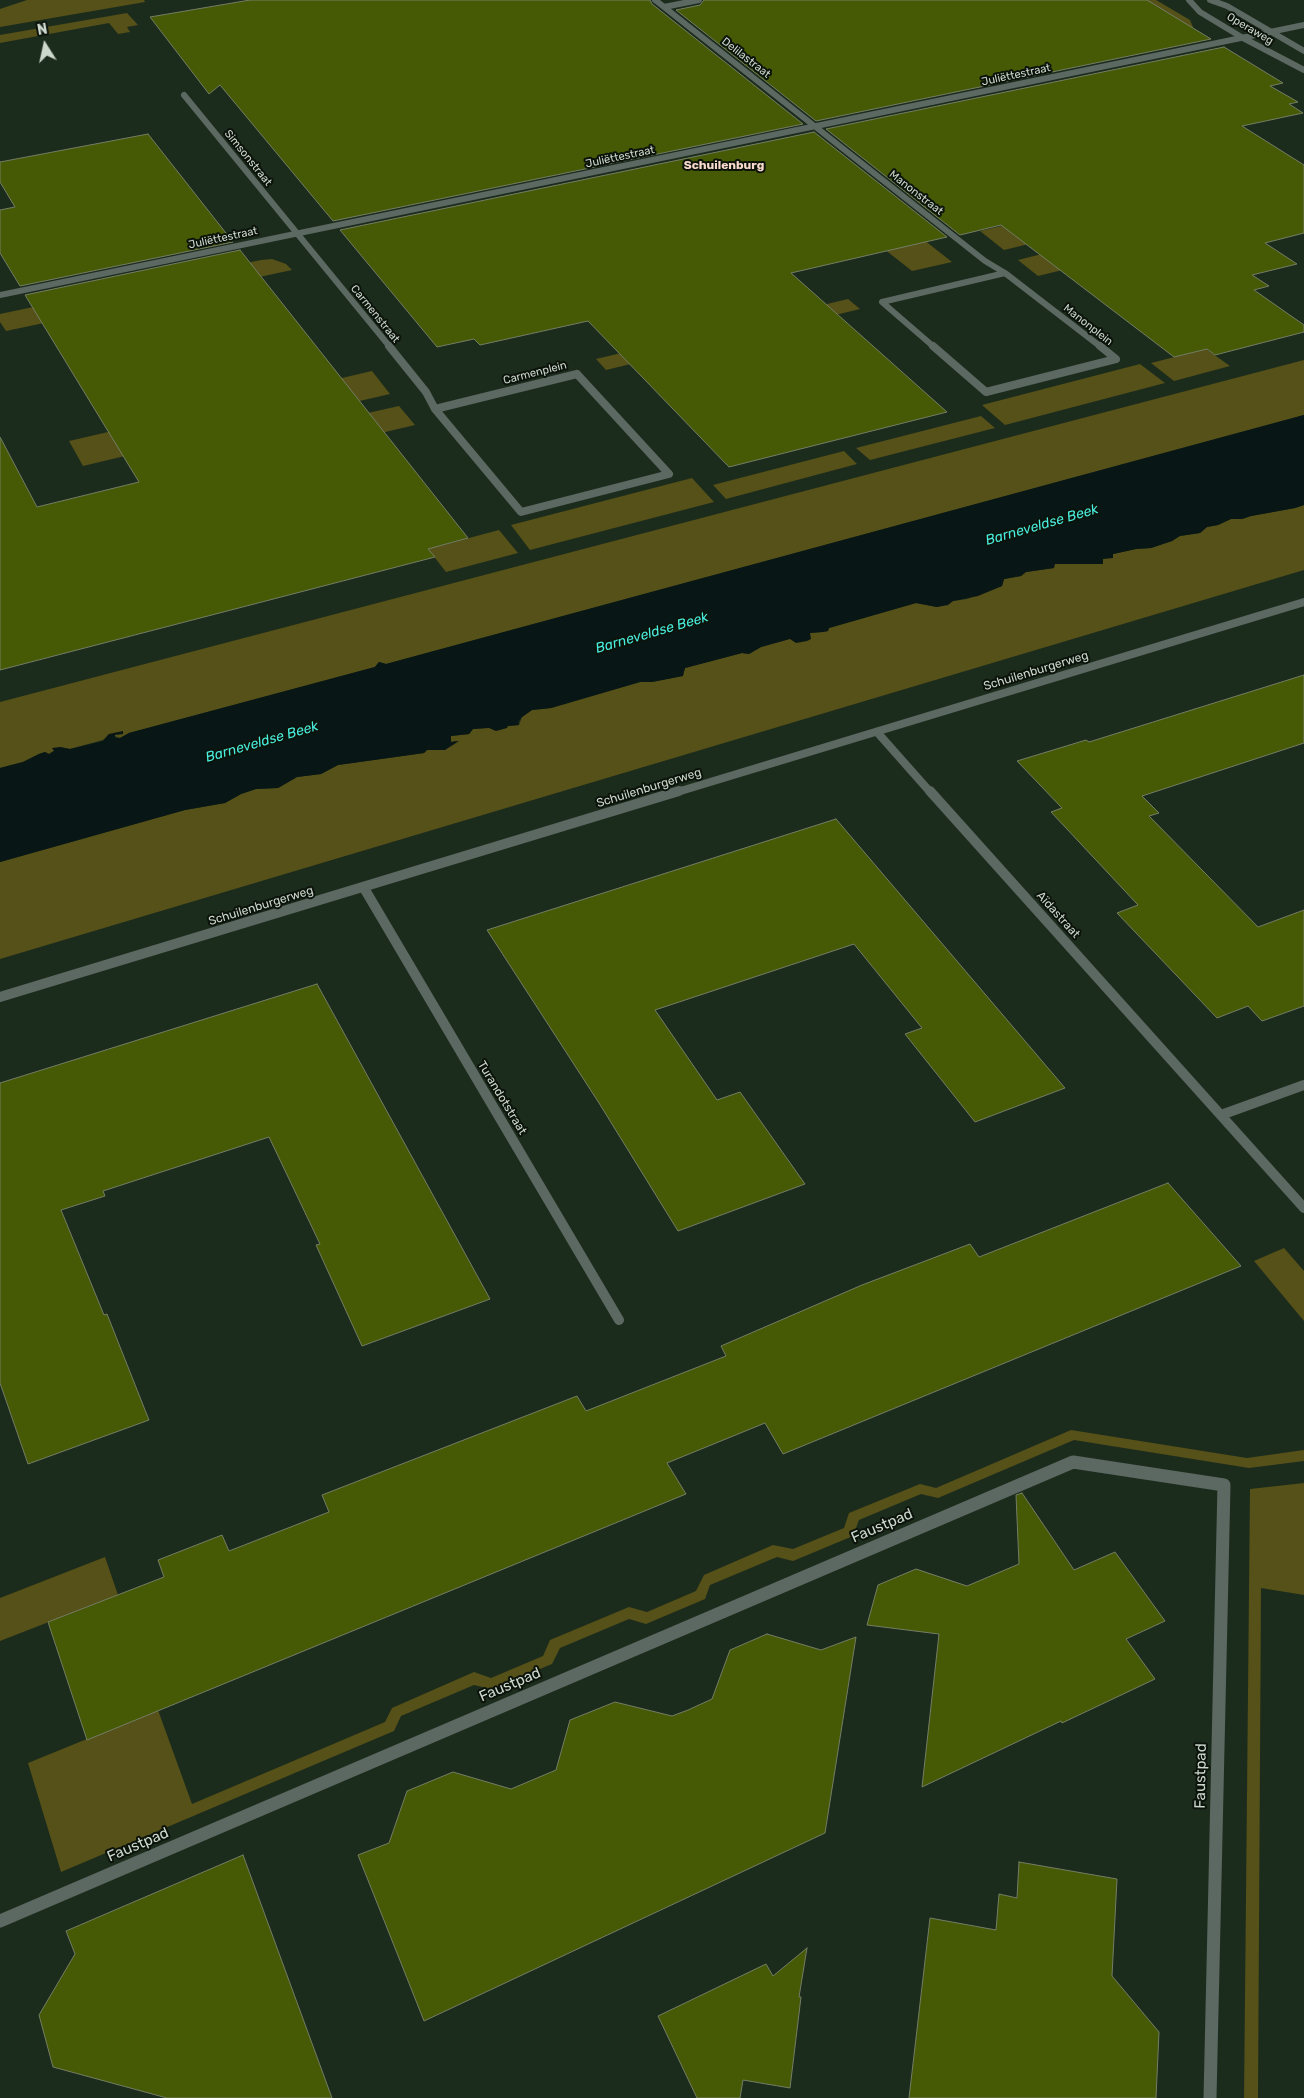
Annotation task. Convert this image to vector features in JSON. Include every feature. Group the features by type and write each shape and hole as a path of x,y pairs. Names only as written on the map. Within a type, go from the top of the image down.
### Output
{"street":[{"name":"Delilastraat","path":"655,0 815,127"},
{"path":"664,6 699,0"},
{"name":"Operaweg","path":"1190,0 1200,12 1304,70"},
{"name":"Operaweg","path":"1210,0 1227,6 1304,51"},
{"name":"Juliëttestraat","path":"0,295 1304,25"},
{"name":"Simsonstraat","path":"184,95 297,234"},
{"name":"Manonstraat","path":"815,127 985,261 1006,273"},
{"name":"Carmenstraat","path":"297,234 426,392 435,408"},
{"name":"Manonplein","path":"1006,273 1116,359 986,392 882,302 1006,273"},
{"name":"Carmenplein","path":"577,374 669,474 520,512 435,408 577,374"},
{"name":"Schuilenburgerweg","path":"0,998 1304,602"},
{"name":"Aïdastraat","path":"877,732 1304,1208"},
{"name":"Turandotstraat","path":"364,888 619,1320"},
{"path":"1221,1115 1304,1084"},
{"name":"Faustpad","path":"0,1921 1073,1462 1224,1484 1210,2098"}],"shaded area":[{"path":"27,0 144,0 145,2 0,27 0,9"},
{"path":"1133,0 1156,0 1190,20 1193,27 1192,30"},
{"path":"127,13 138,25 127,27 130,32 118,34 109,23 0,43 0,35"},
{"path":"1091,205 1116,223 1004,250 980,231"},
{"path":"919,236 952,262 912,271 879,245"},
{"path":"1070,247 1091,263 1038,276 1018,260"},
{"path":"272,259 286,264 292,270 161,298 149,283 261,260"},
{"path":"138,285 149,301 6,331 0,322 0,314"},
{"path":"848,299 860,309 741,338 731,327"},
{"path":"719,330 730,340 606,370 596,359"},
{"path":"1206,349 1230,366 1174,381 1151,363"},
{"path":"1304,360 1304,415 386,664 379,662 375,667 129,733 120,738 109,734 103,740 70,749 60,747 49,754 45,752 23,762 0,768 0,702"},
{"path":"1140,364 1165,383 1005,425 982,405"},
{"path":"372,371 390,394 251,426 234,403"},
{"path":"221,406 238,429 83,466 69,441"},
{"path":"399,406 415,425 347,441 332,421"},
{"path":"981,416 995,428 870,460 856,448"},
{"path":"844,451 857,464 726,499 713,485"},
{"path":"692,478 714,502 530,550 511,525"},
{"path":"1304,505 1304,570 0,959 0,862 185,810 225,803 241,794 256,789 278,788 297,777 321,774 338,765 424,753 427,750 453,744 457,741 451,742 451,736 469,734 473,729 519,725 522,717 532,710 551,708 640,682 652,682 682,676 685,668 742,653 749,654 761,647 809,633 828,631 829,628 916,603 937,607 953,601 967,599 1002,586 1004,579 1021,576 1026,572 1054,568 1054,564 1103,564 1103,559 1113,554 1151,548 1172,541 1179,536 1200,533 1207,527 1218,525 1231,519 1242,519"},
{"path":"499,530 518,553 446,572 428,549"},
{"path":"1284,1248 1304,1271 1304,1321 1254,1261"},
{"path":"1071,1430 1247,1458 1304,1450 1304,1461 1249,1468 1074,1440 938,1498 921,1494 859,1520 853,1536 793,1561 777,1557 710,1585 705,1599 646,1624 629,1619 560,1648 552,1664 491,1689 474,1685 401,1716 394,1731 61,1872 28,1763 158,1710 192,1804 385,1722 392,1708 474,1672 491,1678 543,1656 550,1640 629,1607 647,1612 696,1591 704,1575 773,1545 793,1549 844,1528 849,1513 920,1484 936,1488"},
{"path":"1304,1483 1304,1595 1261,1588 1258,2098 1244,2098 1250,1489"},
{"path":"105,1557 118,1595 0,1641 0,1598"}],"water":[{"name":"Barneveldse Beek","path":"1304,415 1304,505 1242,519 1231,519 1218,525 1207,527 1200,533 1180,536 1172,541 1151,548 1113,554 1113,558 1103,559 1103,564 1055,564 1054,568 1026,572 1021,576 1004,579 1002,586 978,596 953,601 948,605 937,607 916,603 829,628 828,631 810,633 811,639 807,641 796,643 790,639 761,647 749,654 742,653 685,668 683,676 652,682 640,682 551,708 532,710 522,717 518,722 519,725 508,726 496,731 489,728 473,729 469,734 451,736 451,742 459,741 445,750 427,750 424,753 338,765 321,774 297,777 278,788 256,789 241,794 225,803 185,810 0,862 0,768 23,762 45,752 49,754 54,751 52,748 70,749 103,741 109,734 123,731 123,734 115,735 115,738 120,738 129,733 375,667 379,662 386,664"}],"building":[{"path":"250,0 650,0 652,4 803,124 333,221 220,85 209,94 150,17"},
{"path":"704,0 1147,0 1211,39 816,121 676,10 700,5"},
{"path":"1224,47 1283,83 1270,86 1298,102 1289,104 1303,113 1242,126 1304,165 1304,233 1265,243 1297,264 1252,275 1269,286 1254,290 1304,325 1304,332 1215,355 1207,349 1174,357 1001,225 960,235 826,129"},
{"path":"814,132 947,237 791,273 947,412 729,467 588,321 480,345 474,339 437,347 340,230"},
{"path":"148,134 233,242 20,286 0,253 0,210 15,207 0,182 0,162"},
{"path":"240,250 468,538 428,549 435,557 0,670 0,437 37,507 139,482 25,295"},
{"path":"1304,675 1304,743 1142,796 1159,813 1149,816 1258,927 1304,910 1304,1006 1262,1021 1248,1006 1217,1018 1117,913 1138,905 1051,812 1062,808 1017,761 1086,740 1089,742"},
{"path":"836,819 1065,1088 975,1122 905,1034 922,1028 854,944 655,1010 717,1100 740,1092 805,1184 678,1231 599,1103 487,930"},
{"path":"317,984 490,1299 362,1346 316,1245 320,1244 269,1137 103,1191 105,1196 61,1210 104,1315 107,1314 149,1420 28,1464 0,1383 0,1083"},
{"path":"1168,1183 1241,1266 783,1454 765,1423 667,1463 686,1494 87,1740 48,1622 164,1577 158,1560 222,1535 229,1551 329,1512 322,1495 577,1396 586,1411 726,1356 721,1346 862,1285 970,1244 979,1257"},
{"path":"1022,1493 1074,1570 1115,1552 1165,1621 1126,1639 1155,1679 922,1787 939,1634 867,1625 878,1585 916,1569 967,1586 1019,1564 1016,1495"},
{"path":"767,1634 821,1650 856,1637 825,1833 424,2021 358,1855 389,1843 407,1791 453,1772 511,1789 556,1770 570,1720 615,1702 672,1716 688,1710 712,1699 730,1650"},
{"path":"243,1855 332,2098 167,2098 53,2067 39,2015 75,1954 66,1931"},
{"path":"1019,1862 1117,1879 1112,1976 1159,2032 1156,2098 909,2098 930,1918 996,1930 999,1894 1017,1898"},
{"path":"807,1948 799,1997 801,1997 790,2088 743,2080 740,2098 697,2098 658,2016 766,1964 773,1976"}],"district":[{"name":"Schuilenburg","path":"724,166"}]}
